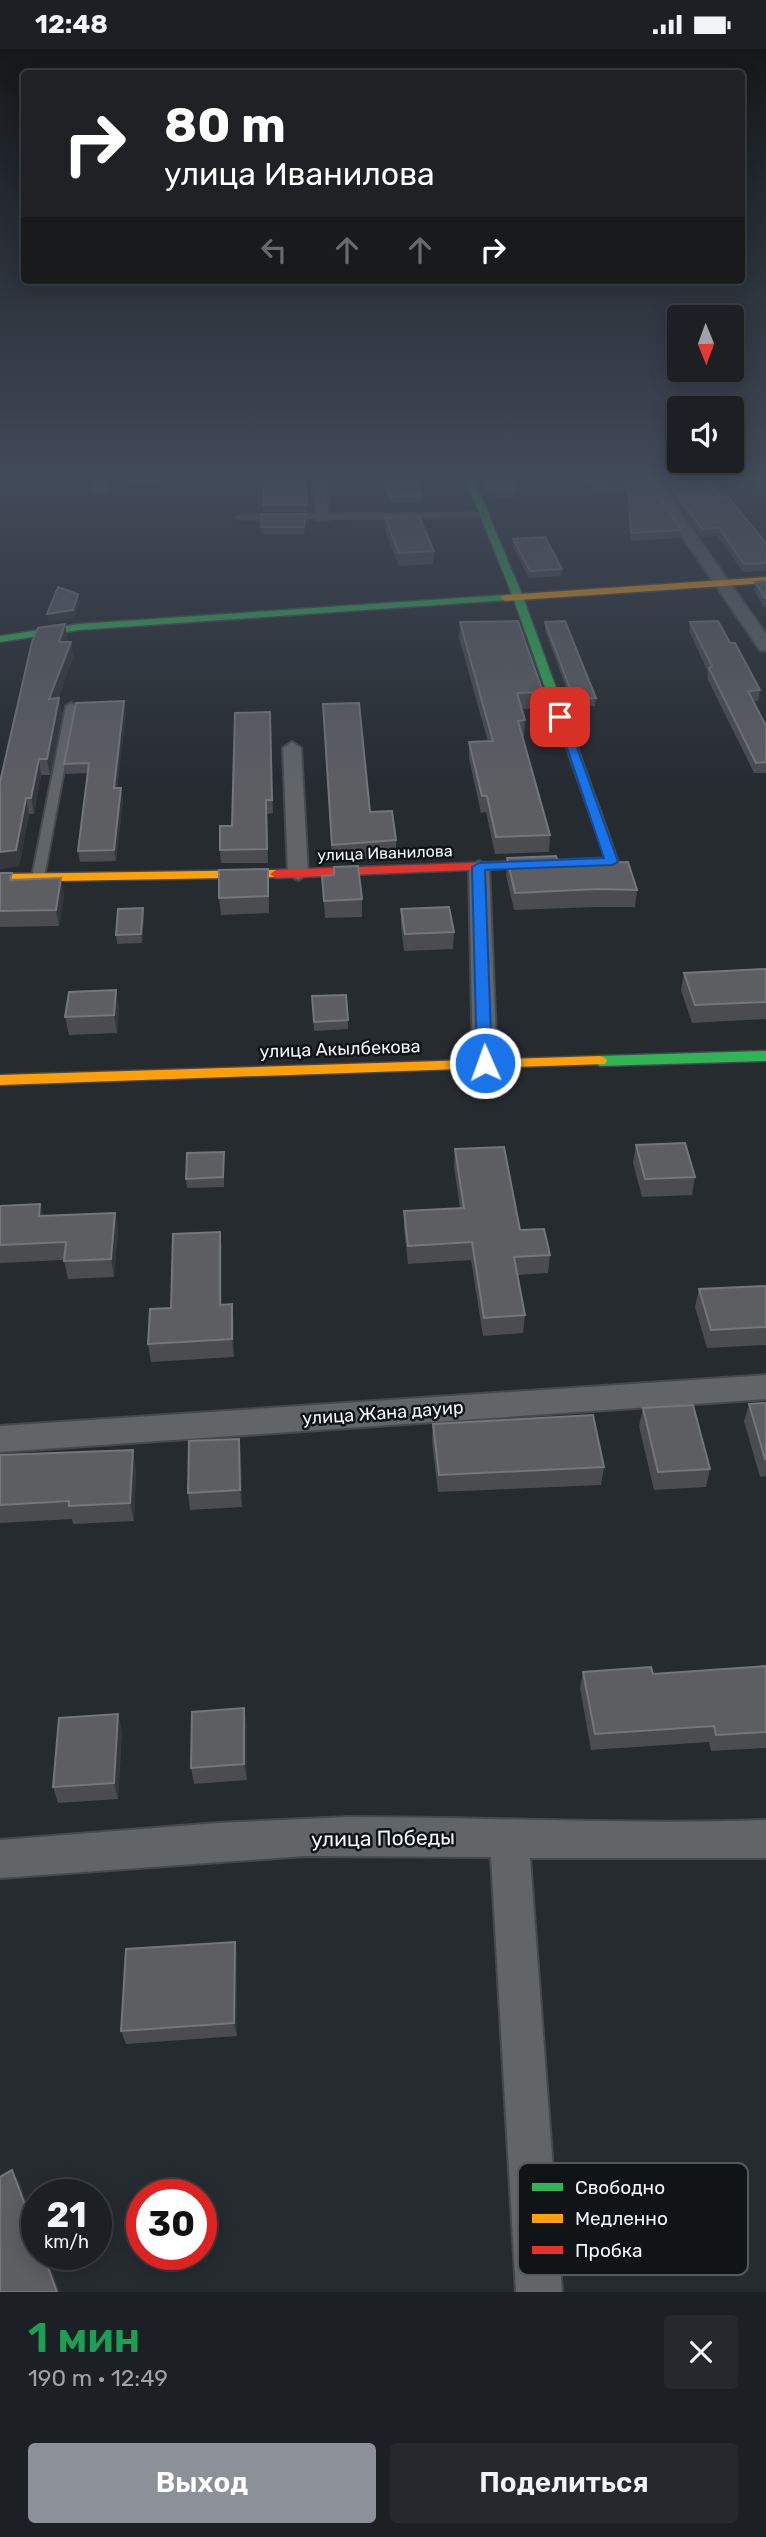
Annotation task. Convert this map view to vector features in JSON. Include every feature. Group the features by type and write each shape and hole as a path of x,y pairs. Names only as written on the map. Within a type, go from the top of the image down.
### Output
{"street":[{"name":"улица Иванилова","path":"0,878 298,874 612,862 511,580"},
{"path":"0,639 79,627 766,580"},
{"path":"724,582 766,646"},
{"path":"292,748 298,874"},
{"path":"479,867 485,1063"},
{"name":"улица Акылбекова","path":"0,1080 766,1056"},
{"name":"улица Жана дауир","path":"0,1439 766,1387"},
{"name":"улица Победы","path":"0,1859 346,1836 509,1836 689,1843 766,1839"},
{"path":"509,1836 531,2163"}],"lane":[{"path":"38,877 71,706"}],"building":[{"path":"766,581 766,598 765,598 755,582"},
{"path":"58,587 78,594 73,610 47,614"},
{"path":"518,621 543,692 517,693 525,720 518,721 550,835 496,837 487,796 482,796 469,742 493,741 460,622"},
{"path":"565,621 596,698 574,699 545,622"},
{"path":"718,621 730,643 735,643 760,690 748,691 766,726 766,762 756,763 709,668 712,666 690,622"},
{"path":"65,624 59,642 71,642 49,699 59,698 47,759 39,759 31,798 26,798 16,850 0,852 0,782 32,642 38,628"},
{"path":"124,701 114,788 121,788 114,850 78,851 89,763 64,764 76,703"},
{"path":"359,703 370,812 392,811 396,840 332,845 323,704"},
{"path":"270,712 272,800 266,800 267,849 220,850 220,826 232,826 235,713"},
{"path":"556,856 559,864 628,862 637,890 515,893 507,858"},
{"path":"358,866 362,899 324,901 322,876 334,875 334,867"},
{"path":"268,869 268,896 219,898 219,870"},
{"path":"0,873 12,873 10,880 61,878 56,910 0,911"},
{"path":"449,907 454,932 405,934 401,909"},
{"path":"143,908 141,934 116,935 118,909"},
{"path":"766,969 766,1002 695,1005 684,973"},
{"path":"116,990 114,1015 65,1017 69,992"},
{"path":"346,995 348,1020 314,1022 312,996"},
{"path":"685,1143 695,1177 645,1179 636,1145"},
{"path":"504,1147 520,1230 544,1229 550,1255 514,1257 525,1315 484,1318 472,1242 408,1246 404,1211 464,1208 455,1149"},
{"path":"224,1152 223,1177 186,1179 187,1153"},
{"path":"40,1204 39,1216 115,1213 111,1259 64,1261 66,1242 0,1245 0,1206"},
{"path":"220,1232 220,1305 232,1304 232,1339 148,1344 150,1309 171,1308 173,1234"},
{"path":"766,1286 766,1327 711,1330 699,1289"},
{"path":"766,1403 766,1459 765,1459 749,1404"},
{"path":"693,1405 710,1469 658,1472 643,1408"},
{"path":"593,1415 604,1467 439,1475 433,1424"},
{"path":"239,1439 240,1490 188,1493 189,1441"},
{"path":"133,1450 130,1503 69,1506 69,1501 0,1505 0,1455"},
{"path":"766,1666 766,1732 716,1735 714,1726 595,1734 583,1672 651,1667 653,1674"},
{"path":"244,1708 244,1764 191,1768 192,1712"},
{"path":"118,1714 114,1783 53,1787 59,1718"},
{"path":"235,1942 234,2023 121,2031 126,1949"},
{"path":"12,2170 21,2194 21,2270 49,2270 57,2292 0,2292 0,2177"}],"traffic: fast":[{"path":"511,580 596,815"},
{"path":"0,639 79,627 505,598"},
{"path":"600,1061 766,1056"}],"traffic: slow":[{"path":"505,598 766,580"},
{"path":"0,878 276,874"},
{"path":"0,1080 600,1061"}],"traffic: jam":[{"path":"276,874 612,861 596,815"}],"route":[{"path":"485,1063 479,867 612,862 560,717"}]}
